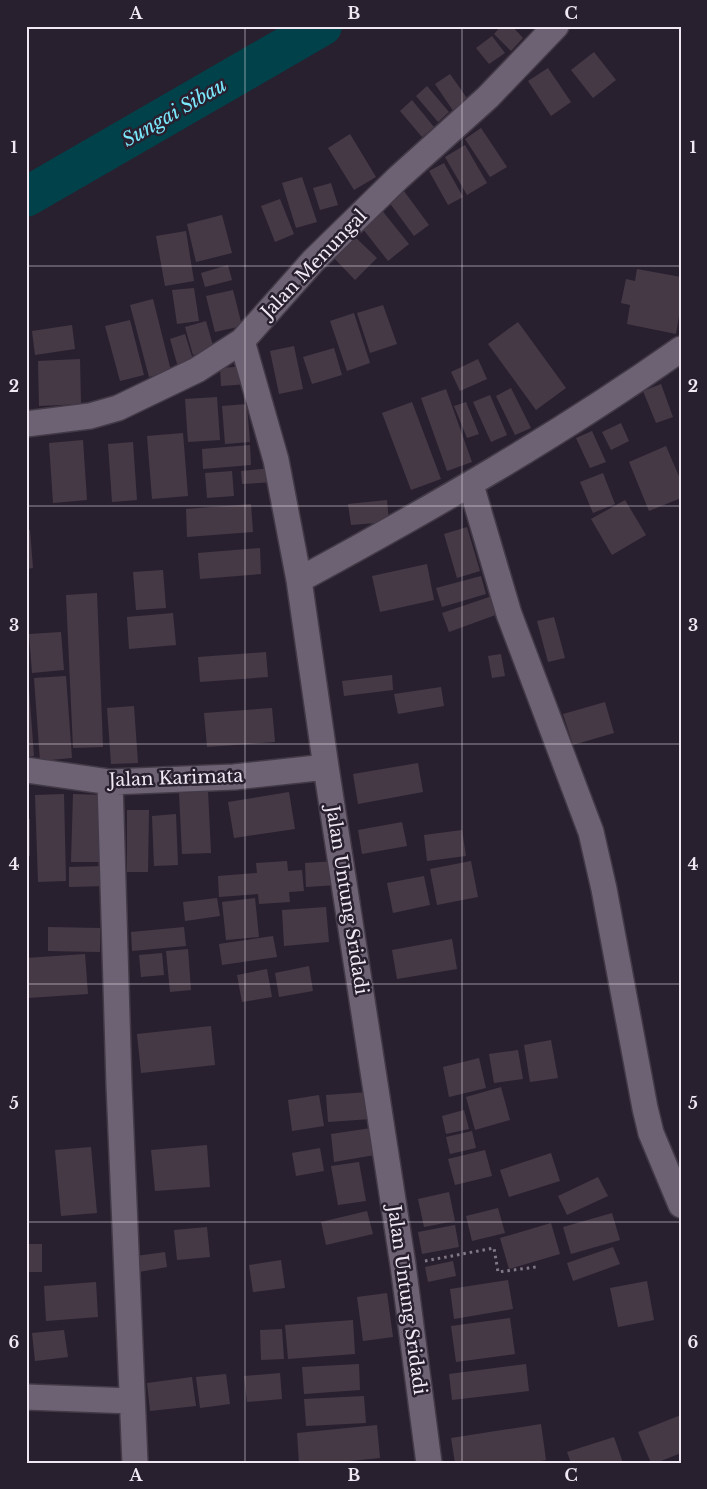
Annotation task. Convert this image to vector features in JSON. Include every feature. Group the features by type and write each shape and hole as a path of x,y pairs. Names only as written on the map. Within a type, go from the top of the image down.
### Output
{"street":[{"name":"Jalan Menungal","path":"26,424 90,416 118,408 161,389 197,370 242,341 313,261 398,178 488,97 556,26"},
{"name":"Jalan Untung Sridadi","path":"242,341 276,460 299,580 402,1265 429,1463"},
{"path":"299,580 471,485 681,349"},
{"path":"471,485 509,614 591,832 604,889 645,1108 651,1132 681,1205"},
{"name":"Jalan Karimata","path":"26,770 110,782 234,777 326,767"},
{"path":"110,782 118,1075 135,1463"},
{"path":"26,1397 132,1401"}],"path":[{"path":"402,1265 494,1248 498,1272 536,1267"}],"building":[{"path":"501,26 512,26 523,38 511,51 494,34"},
{"path":"492,36 505,53 489,64 476,48"},
{"path":"594,52 616,80 593,98 571,70"},
{"path":"548,68 571,102 551,116 528,81"},
{"path":"450,74 469,101 454,112 435,84"},
{"path":"427,86 449,112 438,122 416,96"},
{"path":"412,100 434,127 422,137 400,111"},
{"path":"481,128 507,167 490,177 465,139"},
{"path":"350,134 376,177 354,190 328,148"},
{"path":"465,145 487,183 467,195 445,157"},
{"path":"444,163 463,197 448,205 429,171"},
{"path":"302,177 317,222 296,228 282,183"},
{"path":"331,183 338,205 320,210 313,188"},
{"path":"401,187 429,225 414,236 386,198"},
{"path":"280,199 294,234 275,242 261,206"},
{"path":"380,208 409,244 388,261 359,224"},
{"path":"222,215 232,253 196,262 187,224"},
{"path":"186,231 194,281 165,286 156,236"},
{"path":"353,235 377,258 355,280 332,256"},
{"path":"228,265 232,280 205,287 201,273"},
{"path":"637,269 681,277 681,316 679,316 676,334 627,324 630,305 621,303 626,279 635,281"},
{"path":"194,288 199,321 177,324 172,290"},
{"path":"233,290 242,326 215,332 206,296"},
{"path":"153,299 171,371 149,377 130,305"},
{"path":"383,305 397,344 370,353 357,313"},
{"path":"354,313 370,363 347,371 330,321"},
{"path":"130,320 144,375 120,381 105,326"},
{"path":"206,321 214,349 193,355 185,327"},
{"path":"518,322 566,388 536,410 488,344"},
{"path":"72,325 75,349 35,355 32,331"},
{"path":"185,334 194,363 178,367 170,339"},
{"path":"294,346 303,389 279,394 270,351"},
{"path":"334,348 342,375 312,384 303,357"},
{"path":"80,359 81,404 39,406 38,361"},
{"path":"478,359 487,379 460,391 451,372"},
{"path":"248,366 249,384 221,386 220,368"},
{"path":"661,384 673,417 656,423 643,391"},
{"path":"511,388 531,428 515,435 496,396"},
{"path":"446,389 472,462 447,471 421,398"},
{"path":"490,395 507,435 491,442 473,402"},
{"path":"217,397 220,440 188,442 185,399"},
{"path":"412,402 441,479 411,490 382,413"},
{"path":"466,402 479,434 467,438 454,406"},
{"path":"247,404 250,442 225,444 222,406"},
{"path":"621,423 629,441 611,450 602,432"},
{"path":"592,431 606,462 590,468 576,438"},
{"path":"183,433 188,496 152,499 147,436"},
{"path":"83,440 87,500 53,503 49,443"},
{"path":"133,442 137,500 112,502 108,444"},
{"path":"250,445 251,465 203,469 202,449"},
{"path":"666,446 681,481 681,498 649,511 629,462"},
{"path":"272,468 274,482 242,484 241,471"},
{"path":"232,471 234,496 207,498 205,473"},
{"path":"603,473 615,504 593,513 580,482"},
{"path":"387,500 389,522 351,525 348,504"},
{"path":"625,500 646,535 612,555 591,519"},
{"path":"251,504 253,532 187,537 186,509"},
{"path":"467,527 480,571 457,578 444,534"},
{"path":"26,530 30,530 33,568 26,569"},
{"path":"260,548 261,574 200,579 198,553"},
{"path":"427,564 434,600 380,612 372,576"},
{"path":"163,570 166,608 136,610 133,572"},
{"path":"481,576 486,594 442,607 436,588"},
{"path":"97,593 103,747 73,748 66,595"},
{"path":"495,595 501,613 449,632 442,613"},
{"path":"173,613 176,645 129,649 127,617"},
{"path":"554,617 565,658 548,662 537,621"},
{"path":"61,632 64,670 32,673 29,634"},
{"path":"266,652 268,677 200,682 198,657"},
{"path":"501,654 505,676 492,678 488,656"},
{"path":"26,675 28,675 34,756 26,757"},
{"path":"392,675 393,690 344,696 342,681"},
{"path":"66,676 72,758 40,761 34,678"},
{"path":"441,687 444,706 398,714 394,694"},
{"path":"605,702 614,733 573,745 563,714"},
{"path":"134,706 138,763 111,764 107,708"},
{"path":"272,708 275,742 207,747 204,713"},
{"path":"418,763 423,792 358,804 353,774"},
{"path":"208,791 211,853 182,854 179,793"},
{"path":"289,792 295,829 234,838 228,802"},
{"path":"64,794 66,881 38,882 35,795"},
{"path":"73,794 105,795 103,862 71,862"},
{"path":"127,810 149,810 148,872 127,872"},
{"path":"176,814 178,865 154,866 152,816"},
{"path":"26,819 30,819 30,856 26,856"},
{"path":"402,822 407,846 362,854 358,830"},
{"path":"462,830 466,856 427,861 424,835"},
{"path":"287,861 288,871 302,870 304,891 289,892 290,902 259,904 258,894 219,897 218,876 257,873 256,863"},
{"path":"336,861 338,885 306,887 305,863"},
{"path":"471,861 478,897 437,905 430,869"},
{"path":"106,866 107,886 69,887 69,867"},
{"path":"424,876 430,905 393,913 387,883"},
{"path":"217,898 220,916 185,921 183,902"},
{"path":"255,898 259,937 226,940 222,902"},
{"path":"326,907 329,942 284,946 282,910"},
{"path":"48,927 100,928 100,952 48,951"},
{"path":"184,927 186,946 132,951 131,932"},
{"path":"273,936 277,957 222,965 219,944"},
{"path":"452,939 457,969 397,979 392,950"},
{"path":"188,949 191,990 170,992 166,951"},
{"path":"162,953 164,975 141,977 139,955"},
{"path":"85,954 88,994 28,998 26,958"},
{"path":"309,966 313,991 279,997 275,973"},
{"path":"267,969 272,997 242,1002 237,975"},
{"path":"211,1026 215,1065 141,1073 137,1034"},
{"path":"551,1040 558,1078 530,1082 524,1045"},
{"path":"518,1050 523,1079 494,1083 489,1054"},
{"path":"479,1058 486,1088 449,1097 443,1067"},
{"path":"501,1087 510,1120 475,1130 466,1097"},
{"path":"369,1092 371,1119 328,1122 326,1095"},
{"path":"319,1095 324,1126 292,1131 288,1100"},
{"path":"464,1110 469,1129 446,1134 442,1116"},
{"path":"371,1128 375,1155 334,1162 331,1134"},
{"path":"472,1131 476,1148 450,1154 446,1137"},
{"path":"207,1145 210,1187 155,1191 151,1150"},
{"path":"91,1147 97,1213 61,1216 55,1150"},
{"path":"320,1148 324,1171 296,1176 292,1153"},
{"path":"485,1150 492,1176 455,1185 448,1159"},
{"path":"551,1153 560,1181 509,1197 500,1170"},
{"path":"359,1162 366,1201 338,1205 331,1166"},
{"path":"598,1177 608,1196 567,1215 558,1196"},
{"path":"449,1192 455,1221 424,1227 418,1199"},
{"path":"498,1208 505,1233 472,1241 466,1216"},
{"path":"367,1211 373,1234 326,1245 321,1222"},
{"path":"612,1213 620,1240 571,1254 563,1227"},
{"path":"551,1223 560,1254 509,1269 500,1238"},
{"path":"455,1225 459,1247 422,1254 418,1232"},
{"path":"207,1227 210,1257 177,1260 174,1230"},
{"path":"26,1244 42,1244 42,1272 26,1272"},
{"path":"613,1247 620,1264 573,1281 567,1263"},
{"path":"165,1252 167,1267 139,1272 136,1256"},
{"path":"281,1260 285,1288 253,1292 249,1265"},
{"path":"453,1261 456,1276 428,1282 425,1267"},
{"path":"508,1280 513,1309 454,1319 450,1289"},
{"path":"647,1281 654,1320 618,1327 610,1288"},
{"path":"96,1282 98,1317 46,1321 44,1286"},
{"path":"387,1293 393,1337 363,1341 357,1297"},
{"path":"510,1318 515,1354 456,1362 451,1326"},
{"path":"353,1320 355,1354 288,1359 285,1325"},
{"path":"282,1329 284,1359 261,1360 260,1330"},
{"path":"64,1330 68,1357 35,1361 32,1333"},
{"path":"359,1364 360,1390 304,1394 302,1367"},
{"path":"526,1364 529,1391 452,1400 449,1374"},
{"path":"280,1373 282,1399 247,1402 244,1376"},
{"path":"226,1374 230,1404 200,1408 196,1377"},
{"path":"192,1377 196,1406 150,1411 147,1383"},
{"path":"364,1396 366,1423 306,1426 304,1399"},
{"path":"681,1415 681,1453 656,1463 651,1463 638,1432"},
{"path":"541,1424 546,1460 532,1463 455,1463 451,1438"},
{"path":"377,1425 380,1458 330,1463 299,1463 297,1433"},
{"path":"614,1437 623,1463 571,1463 567,1452"}],"waterway":[{"name":"Sungai Sibau","path":"26,197 322,26"}]}
